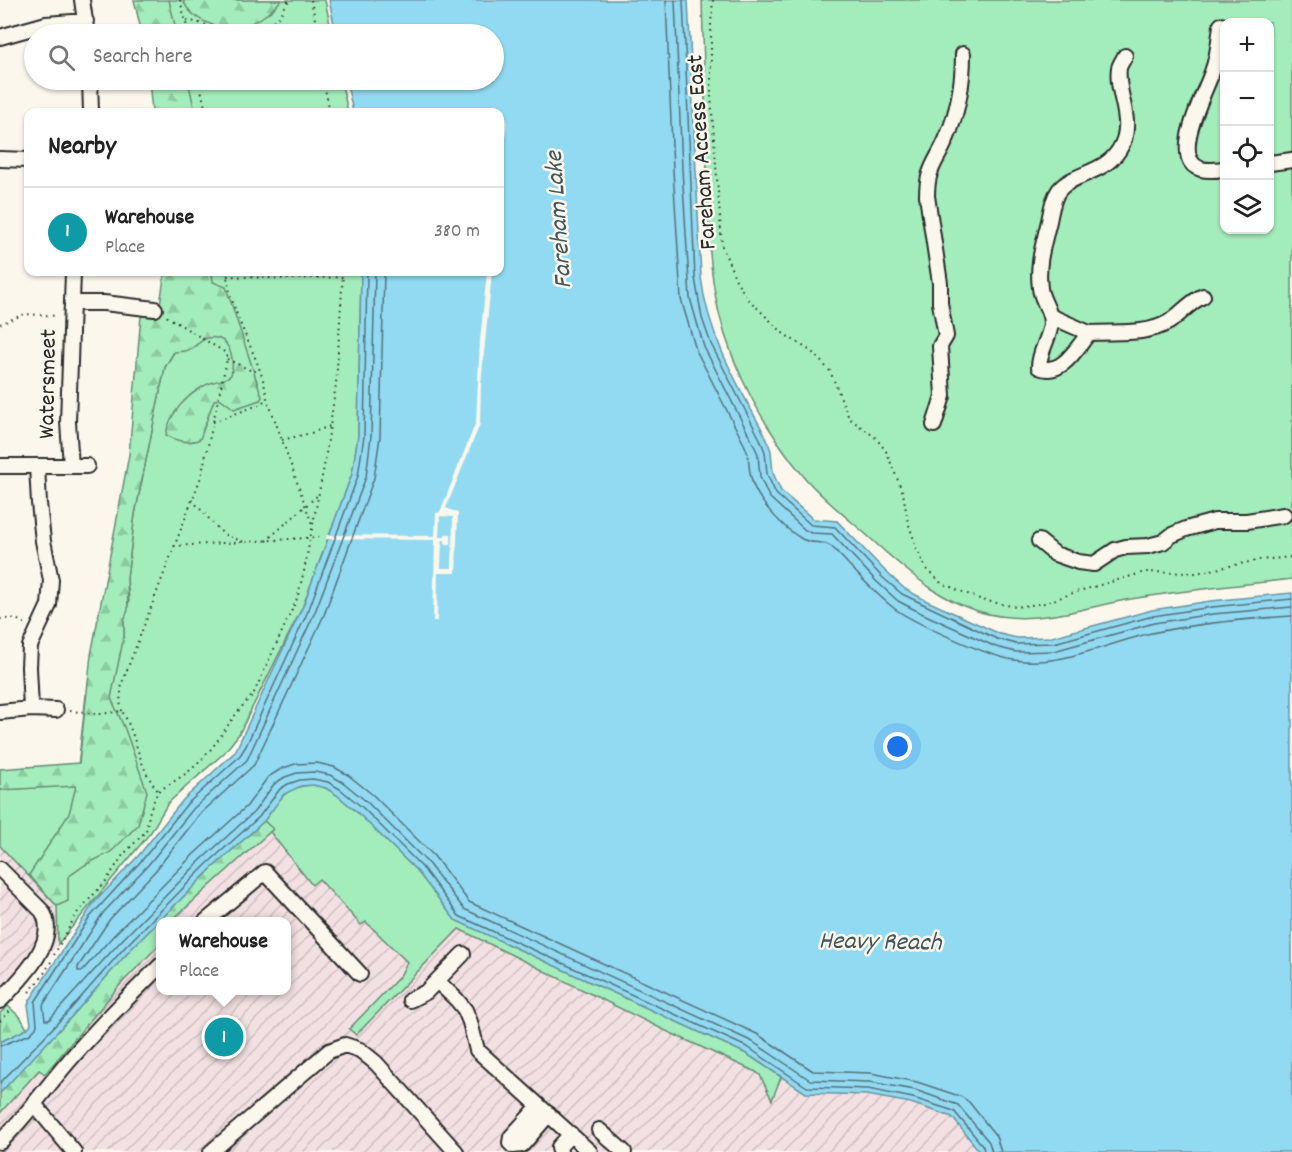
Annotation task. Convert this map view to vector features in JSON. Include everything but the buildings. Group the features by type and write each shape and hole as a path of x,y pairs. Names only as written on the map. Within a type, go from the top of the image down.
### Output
{"street":[{"path":"82,0 85,24"},
{"path":"0,37 24,30"},
{"path":"1220,32 1216,59 1194,117 1188,151 1189,159 1195,167 1203,170 1220,169"},
{"path":"934,425 943,396 935,342 946,336 939,303 939,283 927,181 945,141 961,94 963,54"},
{"path":"1089,333 1065,363 1056,368 1039,367 1039,360 1051,324 1040,290 1039,266 1053,200 1060,189 1096,171 1120,149 1126,117 1119,68 1125,56"},
{"path":"90,90 91,108"},
{"path":"0,159 24,160"},
{"path":"1274,162 1292,160"},
{"name":"Watersmeet","path":"71,466 68,422 73,276"},
{"path":"1050,316 1089,333 1108,331 1129,333 1169,322 1203,296"},
{"name":"Watersmeet","path":"73,303 104,303 155,309"},
{"path":"0,466 38,466"},
{"name":"Watersmeet","path":"31,710 28,667 30,646 49,605 51,580 41,522 38,466 87,466"},
{"path":"1039,541 1055,554 1078,562 1094,564 1115,550 1163,542 1186,528 1215,521 1247,521 1284,515"},
{"path":"0,712 56,710"},
{"path":"0,869 42,911 46,917 48,929 43,946 34,960 0,1001"},
{"path":"210,917 265,872 360,974"},
{"path":"410,1000 426,992 463,954"},
{"path":"0,1142 108,1018 156,970"},
{"path":"437,981 465,1010 477,1050 590,1152"},
{"path":"211,1152 329,1051 345,1045 360,1050 376,1063 456,1152"},
{"path":"34,1104 74,1152"},
{"path":"600,1130 624,1152"},
{"path":"560,1152 559,1147 571,1134"}],"path":[{"path":"180,0 188,24"},
{"path":"268,24 279,17 289,0"},
{"path":"311,0 316,24"},
{"name":"Fareham Access East","path":"713,0 711,97 722,246 736,280 747,298 784,334 812,352 830,371 849,418 876,438 886,451 903,493 908,522 917,549 925,567 941,583 982,600 1016,607 1045,603 1145,572 1196,573 1259,560 1292,557"},
{"path":"187,20 203,24"},
{"path":"201,90 205,108"},
{"path":"326,90 329,108"},
{"path":"28,992 42,977 77,913 106,881 123,855 146,831 150,810 158,791 174,784 201,761 253,695 297,599 311,538 313,527 318,495 330,426 336,384 344,277 287,279 227,276 232,301 260,371 267,398 313,527"},
{"path":"155,309 226,353 227,359 201,477 122,683 120,702 122,711 141,764 148,779 158,791"},
{"path":"0,324 25,314 72,318"},
{"path":"227,359 252,371 260,371"},
{"path":"213,422 261,404 267,398"},
{"path":"282,440 330,426"},
{"path":"266,541 318,495"},
{"path":"192,500 223,534 246,543"},
{"path":"174,546 323,537"},
{"path":"0,619 16,619 36,630"},
{"path":"56,710 100,714 122,711"},
{"path":"0,1022 14,1007"}],"shaded area":[{"path":"271,812 455,920 747,1054 806,1093 867,1095 911,1103 952,1117 980,1152 0,1152 0,1093 130,950 156,925 156,995 291,995 291,917 164,917"},
{"path":"0,846 57,906 58,944 0,1014"}],"green space":[{"path":"134,0 169,0 175,24 140,24"},
{"path":"168,0 325,0 330,24 173,24"},
{"path":"183,0 281,0 259,19 248,24 211,24 200,19"},
{"path":"702,0 1292,0 1292,579 1151,596 1070,612 1024,618 988,614 950,600 916,578 820,494 791,460 764,421 742,379 719,313 709,243"},
{"path":"150,90 190,90 194,108 152,108"},
{"path":"187,90 343,90 347,108 191,108"},
{"path":"164,276 212,276 213,282 226,287 262,397 260,400 234,409 221,399 214,400 200,439 192,442 179,440 166,435 175,413 197,390 231,375 231,355 226,344 221,340 208,338 188,350 174,352 165,367 135,514 127,578 128,610 124,620 124,636 111,698 125,729 147,792 138,825 111,852 85,865 68,877 68,901 57,906 29,875 69,814 76,786 0,790 0,769 79,763 91,655 129,455 141,316 158,317"},
{"path":"188,276 361,276 358,436 352,474 303,606 239,734 224,753 168,803 151,832 58,944 57,906 0,846 0,790 76,785 86,695 124,636 124,620 129,601 127,578 135,514 165,367 174,352"},
{"path":"313,785 326,788 357,812 417,871 455,920 747,1054 781,1077 772,1100 760,1075 756,1072 664,1030 459,929 356,1035 349,1029 400,976 407,962 366,922 361,925 319,879 312,885 264,821 289,791"},
{"path":"264,821 273,829 175,917 163,917"},
{"path":"156,924 156,948 120,985 45,1074 39,1070 0,1113 0,1093"},
{"path":"8,1006 21,1018 27,1029 0,1042 0,1013"}],"water":[{"path":"329,0 688,0 701,277 705,299 717,340 766,437 771,451 773,473 781,491 813,519 837,521 905,589 1000,634 1017,638 1052,637 1152,610 1211,601 1292,593 1292,1152 980,1152 952,1117 911,1103 867,1095 806,1093 747,1054 455,920 417,871 357,812 326,788 313,785 301,786 284,794 264,821 163,917 156,917 156,924 0,1093 0,1042 27,1029 31,1024 28,1005 30,1000 93,904 139,855 183,800 235,752 303,606 352,474 358,436 361,276 504,276 504,108 352,108 348,90 504,90 504,24 334,24"}],"pier":[{"path":"504,118 507,118 504,151"},
{"path":"487,276 492,276 481,384 480,424 446,508 458,513 456,573 438,573 437,621 433,621 435,540 326,539 327,535 435,536 436,513 440,512 476,422 480,340","holes":["440,516 453,517 452,568 441,568 442,540 445,540 445,544 451,544 451,534 439,537"]}],"place":[{"name":"Warehouse","path":"224,1037"}],"water label":[{"name":"Fareham Lake","path":"560,220"},
{"name":"Heavy Reach","path":"880,943"}]}
